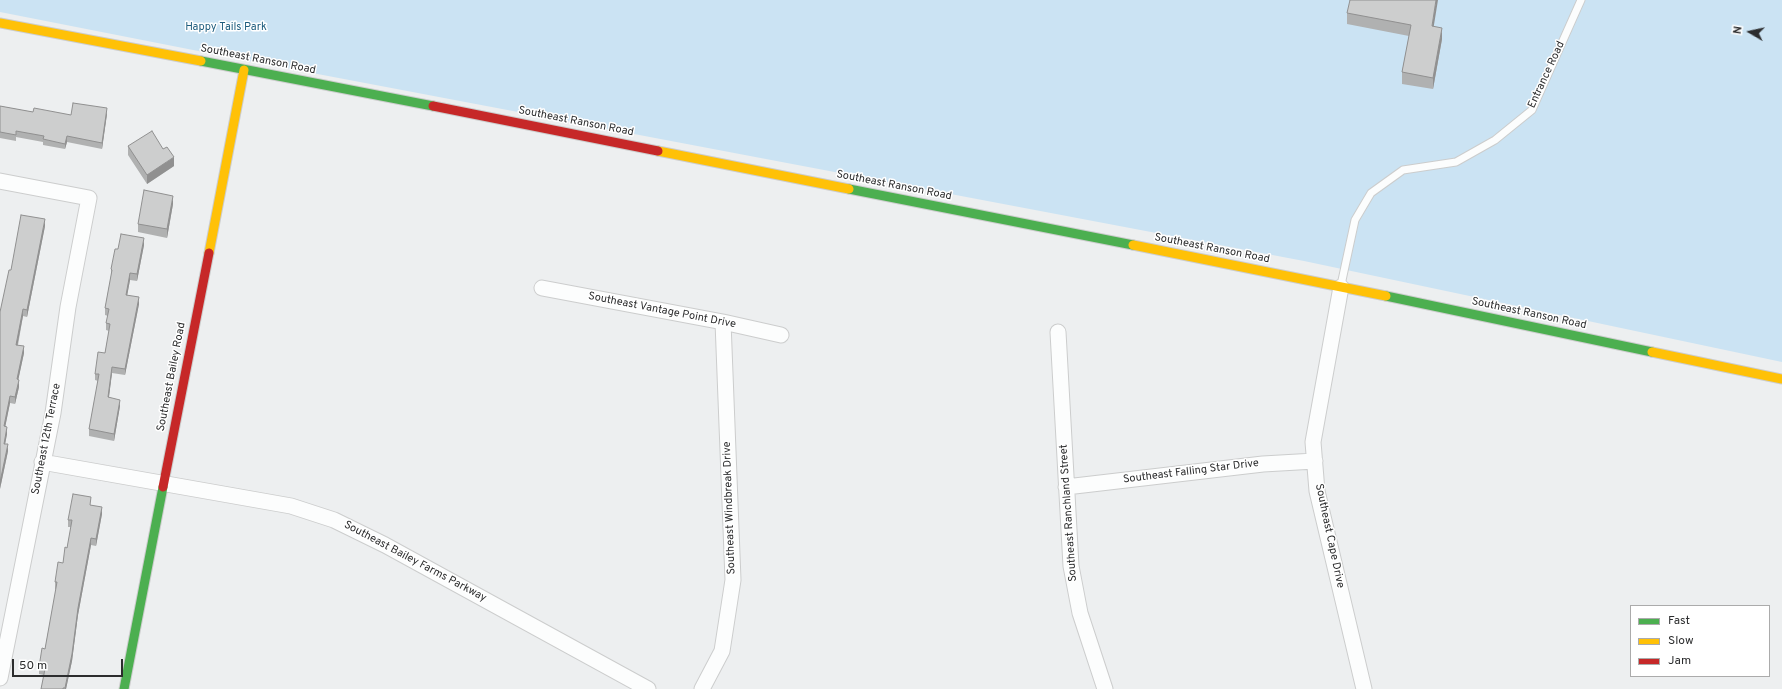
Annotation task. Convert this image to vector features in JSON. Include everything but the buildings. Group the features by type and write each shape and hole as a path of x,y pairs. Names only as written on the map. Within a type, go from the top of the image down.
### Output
{"street":[{"name":"Southeast Ranson Road","path":"0,23 244,70 352,89 1340,287 1782,379"},
{"name":"Southeast Bailey Road","path":"124,689 244,70"},
{"name":"Southeast 12th Terrace","path":"0,181 89,198 68,307 53,413 0,678"},
{"name":"Southeast Cape Drive","path":"1340,287 1314,442 1315,461 1317,491 1364,689"},
{"name":"Southeast Vantage Point Drive","path":"542,288 723,322 781,335"},
{"name":"Southeast Windbreak Drive","path":"702,689 722,650 733,580 723,322"},
{"name":"Southeast Ranchland Street","path":"1058,332 1071,566 1079,607 1105,689"},
{"name":"Southeast Falling Star Drive","path":"1066,486 1263,464 1315,461"},
{"name":"Southeast Bailey Farms Parkway","path":"42,462 292,506 334,520 385,545 648,689"}],"lane":[{"name":"Entrance Road","path":"1340,287 1355,220 1372,193 1403,170 1456,162 1495,140 1532,110 1581,0"}],"green space":[{"name":"Happy Tails Park","path":"0,0 1782,0 1782,362 1304,261 249,61 0,12"}],"traffic: fast":[{"path":"201,61 433,106"},
{"path":"849,189 1133,245"},
{"path":"1386,296 1652,352"},
{"path":"124,689 163,487"}],"traffic: slow":[{"path":"0,23 201,61"},
{"path":"209,253 244,70"},
{"path":"658,151 849,189"},
{"path":"1133,245 1386,296"},
{"path":"1652,352 1782,379"}],"traffic: jam":[{"path":"433,106 658,151"},
{"path":"163,487 209,253"}]}
